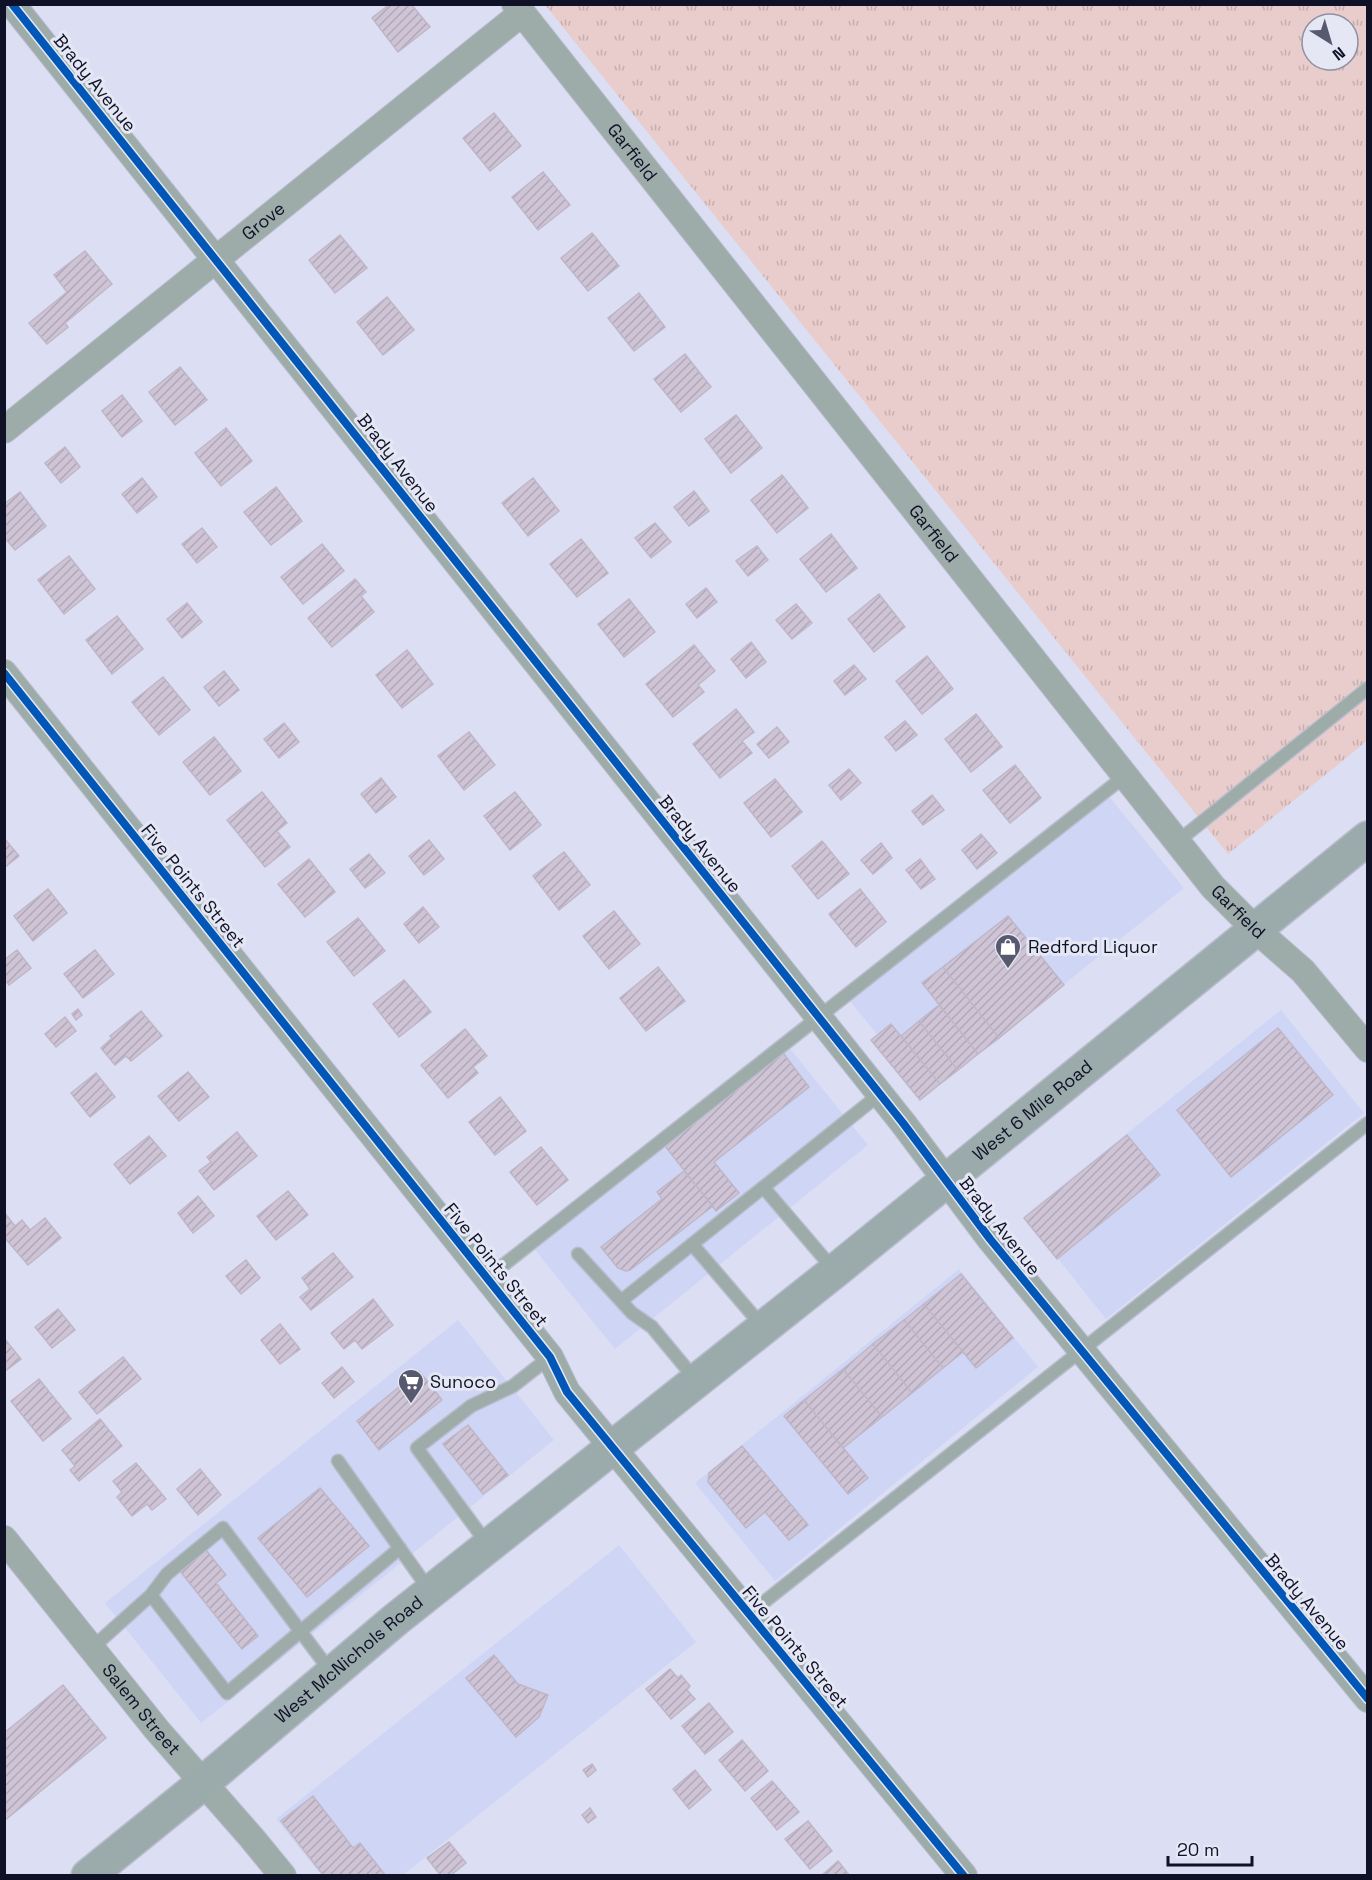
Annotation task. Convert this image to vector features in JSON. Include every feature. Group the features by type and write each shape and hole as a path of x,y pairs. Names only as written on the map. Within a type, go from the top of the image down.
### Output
{"main road":[{"name":"West 6 Mile Road","path":"614,1447 946,1182 1368,838"},
{"name":"West McNichols Road","path":"88,1875 203,1783 431,1592 614,1447"}],"street":[{"name":"Brady Avenue","path":"12,4 880,1094 946,1182 1081,1352 1368,1699"},
{"name":"Grove","path":"4,430 519,9"},
{"name":"Garfield","path":"519,9 1213,887 1255,929 1303,971 1368,1049"},
{"name":"Five Points Street","path":"4,673 550,1357 567,1392 964,1875"},
{"name":"Salem Street","path":"4,1539 157,1730 282,1875"}],"lane":[{"path":"1177,842 1368,688"},
{"path":"487,1278 1125,776"},
{"path":"621,1301 880,1094"},
{"path":"749,1614 1368,1123"},
{"path":"764,1188 835,1271"},
{"path":"692,1244 764,1328"},
{"path":"578,1254 632,1313 651,1327 697,1381"},
{"path":"489,1546 417,1448 471,1406 513,1386 550,1357"},
{"path":"338,1461 431,1592"},
{"path":"92,1648 151,1595 166,1574 223,1528 332,1673"},
{"path":"151,1595 228,1693 400,1548"}],"shaded area":[{"path":"1107,794 1184,888 926,1095 850,1001"},
{"path":"1281,1010 1364,1113 1106,1319 1024,1216"},
{"path":"788,1046 868,1145 615,1349 535,1250"},
{"path":"959,1269 1038,1367 775,1581 695,1483"},
{"path":"458,1320 554,1440 201,1723 105,1603"},
{"path":"619,1545 696,1642 403,1875 321,1875 276,1819"}],"green space":[{"path":"545,5 1367,5 1367,741 1228,854"}],"building":[{"path":"390,4 411,4 430,27 398,52 372,18"},
{"path":"494,113 521,146 490,171 463,138"},
{"path":"543,172 570,205 538,230 512,197"},
{"path":"592,233 619,266 588,291 561,258"},
{"path":"340,235 367,268 335,293 309,260"},
{"path":"85,251 112,284 65,323 68,327 47,344 29,323 67,292 54,275"},
{"path":"639,293 665,327 634,351 608,318"},
{"path":"387,297 414,330 383,355 357,322"},
{"path":"685,354 711,387 681,412 654,379"},
{"path":"180,367 207,400 175,425 149,392"},
{"path":"122,395 142,421 122,437 102,411"},
{"path":"736,415 762,448 731,473 705,439"},
{"path":"226,428 252,461 221,486 195,453"},
{"path":"65,447 80,467 61,483 45,463"},
{"path":"782,475 808,508 777,533 751,500"},
{"path":"142,478 157,497 137,513 122,494"},
{"path":"533,478 559,511 528,536 502,503"},
{"path":"276,487 302,521 271,545 244,512"},
{"path":"694,491 709,511 689,526 674,507"},
{"path":"20,492 46,526 15,550 4,537 4,504"},
{"path":"655,523 671,542 651,558 635,538"},
{"path":"202,528 217,547 197,563 182,544"},
{"path":"831,534 857,568 826,592 800,559"},
{"path":"581,539 608,573 577,597 550,564"},
{"path":"322,544 344,571 303,604 281,577"},
{"path":"757,546 768,560 748,576 736,561"},
{"path":"69,556 95,589 64,614 38,580"},
{"path":"355,579 366,592 361,596 374,612 332,647 308,618"},
{"path":"706,588 717,602 697,618 686,604"},
{"path":"879,594 905,627 874,652 848,619"},
{"path":"629,599 655,632 624,657 598,624"},
{"path":"187,603 202,622 182,638 167,619"},
{"path":"796,604 812,623 792,639 776,620"},
{"path":"117,616 143,649 112,674 86,640"},
{"path":"751,642 766,662 746,678 731,659"},
{"path":"694,645 715,671 698,685 704,692 673,717 646,684"},
{"path":"407,650 433,684 402,708 376,675"},
{"path":"927,656 953,689 922,714 896,681"},
{"path":"854,665 866,679 845,695 834,681"},
{"path":"224,671 239,690 219,706 204,687"},
{"path":"163,677 190,710 159,735 132,702"},
{"path":"736,709 754,732 742,741 752,753 720,778 693,744"},
{"path":"976,714 1002,747 971,772 945,739"},
{"path":"905,721 917,735 896,751 885,737"},
{"path":"284,723 299,742 279,758 264,739"},
{"path":"777,727 789,742 769,758 757,744"},
{"path":"469,732 495,765 464,790 438,756"},
{"path":"214,737 241,771 210,795 183,762"},
{"path":"1015,765 1041,798 1010,823 983,790"},
{"path":"849,769 861,783 841,800 829,785"},
{"path":"381,778 396,797 376,813 361,794"},
{"path":"775,779 802,812 771,837 744,803"},
{"path":"262,792 287,823 277,831 290,847 265,867 227,820"},
{"path":"515,792 541,825 510,850 484,816"},
{"path":"932,795 944,810 923,825 912,811"},
{"path":"981,834 997,853 977,869 962,850"},
{"path":"4,838 19,856 4,868"},
{"path":"429,840 444,859 424,875 409,856"},
{"path":"822,841 849,874 818,899 792,866"},
{"path":"881,843 892,858 873,874 861,860"},
{"path":"564,852 590,885 559,910 533,876"},
{"path":"369,854 385,873 365,888 350,869"},
{"path":"309,859 335,892 305,917 278,884"},
{"path":"920,859 935,879 921,889 906,870"},
{"path":"48,889 67,913 33,941 14,916"},
{"path":"860,889 886,922 856,947 829,914"},
{"path":"423,907 439,927 419,943 404,924"},
{"path":"614,911 640,944 609,969 583,936"},
{"path":"1008,916 1064,985 999,1038 943,967"},
{"path":"358,918 385,951 354,976 327,942"},
{"path":"17,950 31,968 9,985 4,979 4,960"},
{"path":"95,950 114,974 83,998 64,974"},
{"path":"658,967 685,1001 646,1031 620,998"},
{"path":"943,967 999,1038 978,1054 922,983"},
{"path":"404,980 431,1012 399,1037 373,1004"},
{"path":"939,1005 978,1054 958,1070 919,1021"},
{"path":"78,1009 82,1015 76,1020 72,1014"},
{"path":"141,1011 162,1036 131,1061 126,1056 115,1065 101,1048 112,1038 110,1036"},
{"path":"65,1017 76,1031 56,1047 45,1034"},
{"path":"919,1021 958,1070 940,1084 901,1036"},
{"path":"891,1024 940,1084 920,1100 871,1040"},
{"path":"1278,1028 1333,1095 1231,1177 1177,1110"},
{"path":"465,1029 487,1056 473,1067 478,1073 448,1098 421,1065"},
{"path":"783,1053 809,1087 714,1162 739,1193 716,1211 665,1146"},
{"path":"188,1072 209,1097 179,1121 158,1096"},
{"path":"96,1073 115,1097 90,1117 71,1093"},
{"path":"500,1097 526,1131 495,1155 469,1122"},
{"path":"237,1132 257,1156 214,1190 199,1171 211,1162 207,1157"},
{"path":"1127,1135 1160,1175 1057,1259 1024,1218"},
{"path":"149,1136 166,1156 130,1184 114,1164"},
{"path":"541,1147 568,1180 537,1205 510,1172"},
{"path":"684,1171 713,1206 630,1270 618,1268 601,1247 662,1199 657,1192"},
{"path":"288,1191 308,1215 276,1240 257,1216"},
{"path":"198,1196 214,1216 193,1233 178,1213"},
{"path":"4,1212 15,1226 22,1220 30,1230 45,1218 61,1238 28,1265 4,1237"},
{"path":"333,1253 353,1277 311,1310 300,1297 310,1289 302,1278"},
{"path":"246,1260 260,1278 241,1294 226,1276"},
{"path":"961,1274 1013,1338 976,1368 924,1304"},
{"path":"373,1299 393,1325 362,1349 355,1340 344,1349 331,1333"},
{"path":"924,1304 963,1352 943,1368 904,1320"},
{"path":"58,1309 75,1330 52,1348 35,1327"},
{"path":"904,1320 943,1368 912,1393 873,1344"},
{"path":"280,1324 300,1349 280,1364 261,1340"},
{"path":"4,1338 21,1359 4,1372"},
{"path":"873,1344 912,1393 882,1417 843,1369"},
{"path":"123,1357 141,1379 97,1414 79,1392"},
{"path":"342,1367 354,1382 334,1398 322,1383"},
{"path":"843,1369 882,1417 843,1448 804,1400"},
{"path":"419,1371 442,1400 379,1450 357,1421"},
{"path":"39,1379 71,1419 43,1441 11,1401"},
{"path":"804,1400 868,1478 848,1494 784,1416"},
{"path":"100,1419 122,1446 79,1481 70,1470 75,1466 62,1450"},
{"path":"468,1425 508,1475 483,1494 443,1444"},
{"path":"742,1446 808,1525 789,1540 765,1512 746,1528 708,1482 709,1473"},
{"path":"136,1463 166,1499 152,1510 147,1504 132,1516 117,1497 122,1492 113,1481"},
{"path":"200,1469 221,1495 198,1515 177,1489"},
{"path":"320,1488 369,1546 307,1597 258,1538"},
{"path":"206,1550 226,1575 216,1583 258,1636 242,1649 180,1571"},
{"path":"494,1655 518,1684 548,1695 539,1717 516,1737 466,1678"},
{"path":"670,1669 678,1678 681,1675 690,1686 687,1690 695,1699 671,1719 646,1689"},
{"path":"63,1685 106,1738 4,1821 4,1733"},
{"path":"709,1703 733,1732 705,1754 682,1726"},
{"path":"742,1740 768,1771 745,1791 719,1760"},
{"path":"592,1764 596,1770 588,1777 583,1770"},
{"path":"695,1770 711,1790 689,1809 673,1789"},
{"path":"772,1781 799,1812 777,1830 751,1798"},
{"path":"313,1796 353,1848 360,1843 386,1876 324,1876 281,1821"},
{"path":"590,1808 596,1817 588,1823 582,1815"},
{"path":"808,1821 832,1851 810,1869 785,1839"},
{"path":"449,1842 466,1863 450,1876 441,1876 427,1858"},
{"path":"838,1861 850,1876 821,1876"}],"cycle path":[{"path":"12,4 903,1123 990,1239 1368,1699"},
{"path":"4,673 550,1357 567,1392 964,1876"}],"place":[{"name":"Redford Liquor","path":"1008,970"},
{"name":"Sunoco","path":"411,1405"}]}
